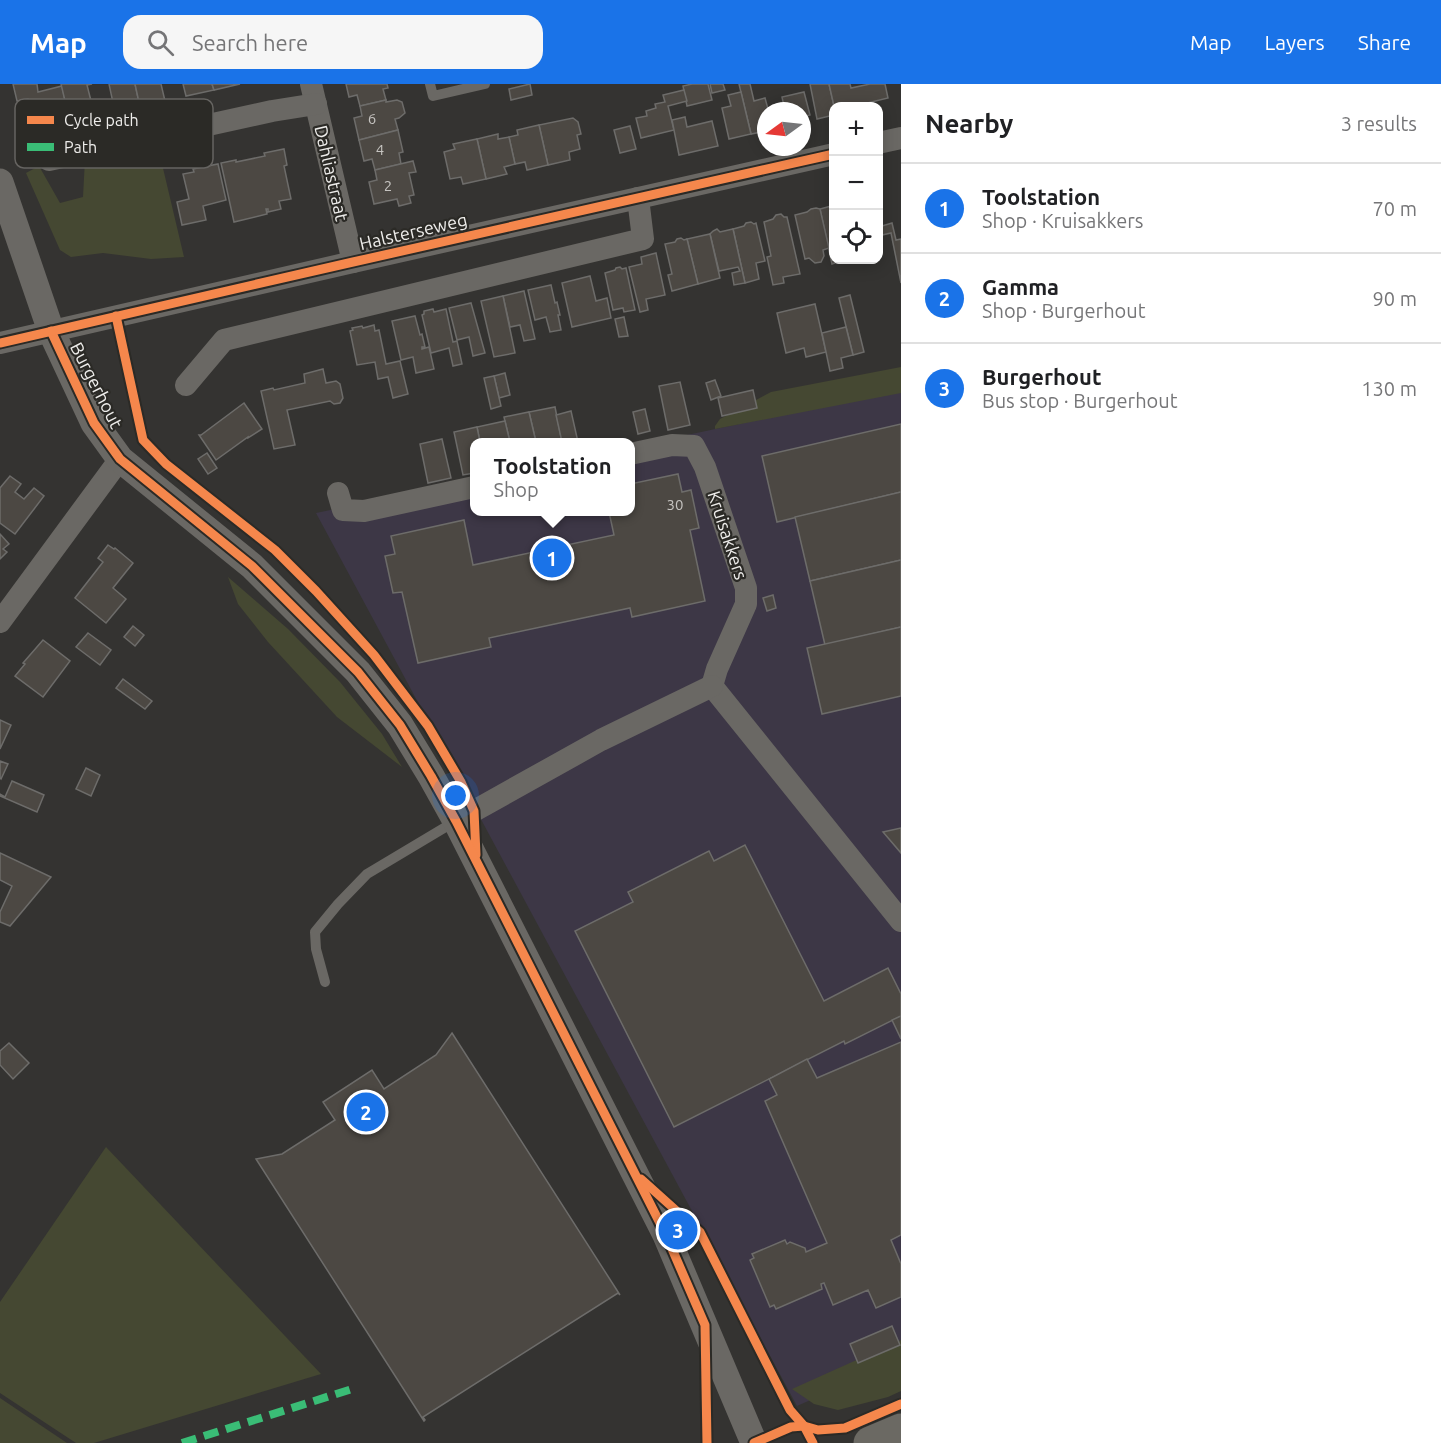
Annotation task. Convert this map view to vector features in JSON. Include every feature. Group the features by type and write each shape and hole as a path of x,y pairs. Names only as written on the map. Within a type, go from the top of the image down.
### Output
{"main road":[{"path":"870,1443 901,1430"}],"street":[{"path":"213,124 272,111 314,94"},
{"name":"Dahliastraat","path":"314,94 353,262"},
{"path":"883,142 901,138"},
{"name":"Halsterseweg","path":"0,343 829,154"},
{"name":"Burgerhout","path":"0,182 51,331 94,423 120,459 252,566 358,672 400,725 431,776 666,1235 754,1443"},
{"path":"186,385 224,340 643,239 638,198"},
{"name":"Kruisakkers","path":"635,453 672,445 694,446 705,467 746,588 746,604 717,669 712,686"},
{"path":"0,622 120,459"},
{"path":"339,493 343,510 364,511 470,489"},
{"path":"456,821 601,740 712,686 901,921"}],"lane":[{"path":"430,84 433,96 485,84"},
{"path":"325,982 316,949 315,932 367,874 456,821"}],"shaded area":[{"path":"901,390 901,1360 797,1406 316,513 470,481 470,516 635,516 635,446"}],"green space":[{"path":"40,168 60,203 83,197 85,168 163,168 184,257 151,259 103,253 71,257 60,250 26,173"},
{"path":"901,367 901,393 715,429 720,419 771,392"},
{"path":"228,577 288,629 340,682 382,734 402,767 337,717 268,642 238,604"},
{"path":"106,1147 321,1374 94,1443 76,1443 0,1393 0,1302"},
{"path":"901,1340 901,1391 888,1397 838,1410 814,1404 792,1389"},
{"path":"0,1398 67,1443 0,1443"}],"building":[{"path":"13,84 37,84 38,92 62,86 65,99 28,99 17,99"},
{"path":"61,84 92,84 87,85 90,99 65,99"},
{"path":"109,84 135,84 138,99 112,99"},
{"path":"135,84 161,84 165,99 138,99"},
{"path":"183,84 212,84 214,90 186,96"},
{"path":"212,84 240,84 214,90"},
{"path":"346,84 387,84 388,88 383,89 386,100 360,106 357,95 349,97"},
{"path":"530,84 532,95 511,100 509,89"},
{"path":"708,84 712,100 687,106 683,86"},
{"path":"710,84 723,84 725,90 712,93"},
{"path":"739,84 750,84 754,101 765,98 766,102 757,102 757,133 751,134"},
{"path":"810,84 829,84 833,102 829,102 829,116 817,119"},
{"path":"829,84 850,84 851,88 885,84 888,98 872,102 833,102"},
{"path":"684,90 687,101 668,106 674,130 641,138 636,118 647,116 646,111 656,108 655,104 665,102 663,95"},
{"path":"741,92 751,134 729,139 722,108 731,106 728,95"},
{"path":"804,92 807,102 783,102 782,97"},
{"path":"386,100 386,102 397,100 402,102 405,113 395,119 398,130 359,140 354,118 362,116 360,106"},
{"path":"685,117 687,127 712,121 718,146 679,155 672,120"},
{"path":"573,118 578,122 581,134 577,135 580,149 569,152 570,160 548,165 539,125"},
{"path":"539,125 548,165 527,170 525,162 515,164 509,137 518,135 517,130"},
{"path":"630,126 636,149 620,153 614,130"},
{"path":"398,130 403,152 399,153 401,164 375,170 372,159 364,161 359,140"},
{"path":"498,134 498,139 509,137 515,164 504,167 507,174 486,179 477,139"},
{"path":"477,139 486,179 463,184 461,177 450,179 444,152 455,149 453,144"},
{"path":"284,149 287,165 284,166 291,199 279,201 281,209 268,212 266,209 267,214 234,222 221,163 265,156 264,153"},
{"path":"413,161 416,172 409,173 414,195 409,196 411,203 399,206 397,199 374,204 369,182 377,180 375,170"},
{"path":"218,164 226,200 203,206 206,220 182,225 177,202 189,199 183,174 194,172 193,169 198,168 213,168 213,165"},
{"path":"829,207 829,250 820,209"},
{"path":"811,209 820,209 829,248 823,250 824,256 821,262 815,263 809,258 805,259 795,215"},
{"path":"781,214 787,217 800,274 783,277 784,283 773,285 767,257 771,256 764,222"},
{"path":"751,222 756,223 765,261 756,263 759,279 745,283 733,229"},
{"path":"892,223 896,240 901,239 901,283 891,233 883,235 883,226"},
{"path":"717,229 720,232 733,229 745,283 734,285 732,273 740,271 738,267 719,271 710,234"},
{"path":"710,234 720,278 698,284 687,239"},
{"path":"681,238 687,239 698,284 672,291 668,275 672,274 665,244"},
{"path":"656,253 665,295 646,299 648,310 640,312 629,267 642,264 641,257"},
{"path":"620,267 626,268 635,310 624,312 623,308 613,310 605,273"},
{"path":"590,276 596,301 607,298 611,318 572,327 562,283"},
{"path":"551,285 560,315 558,315 561,330 550,332 546,317 535,320 528,290"},
{"path":"524,291 535,339 524,341 520,325 510,327 503,296"},
{"path":"850,295 864,352 853,355 839,298"},
{"path":"503,296 515,353 494,357 481,301"},
{"path":"471,303 485,353 473,356 469,337 457,340 449,308"},
{"path":"815,304 826,352 806,357 804,348 786,353 777,313"},
{"path":"433,309 434,312 446,309 453,342 457,341 462,364 453,366 449,348 431,353 422,315 424,311"},
{"path":"415,316 425,347 422,349 429,347 434,369 416,373 413,357 401,360 392,321"},
{"path":"624,317 628,336 619,337 615,319"},
{"path":"374,325 375,331 379,330 386,364 400,361 408,394 393,398 388,377 378,379 375,362 357,365 350,331 353,330 352,328"},
{"path":"846,327 853,355 841,358 843,368 830,371 822,333"},
{"path":"323,369 326,383 336,381 340,384 343,398 340,403 334,404 330,401 287,410 295,445 274,449 261,391 305,383 304,374"},
{"path":"505,373 510,395 499,398 494,376"},
{"path":"494,376 501,406 491,409 484,378"},
{"path":"715,380 721,396 711,400 706,383"},
{"path":"680,382 690,425 668,430 659,386"},
{"path":"753,390 757,408 722,416 718,398"},
{"path":"244,403 262,429 216,460 199,435"},
{"path":"555,407 561,438 535,438 529,412"},
{"path":"645,409 650,431 638,434 633,412"},
{"path":"571,411 577,438 561,438 556,415"},
{"path":"529,412 535,438 509,438 504,417"},
{"path":"505,421 509,438 479,438 477,427"},
{"path":"901,424 901,492 777,522 762,456"},
{"path":"477,427 479,438 470,438 470,474 463,475 454,432"},
{"path":"442,439 451,478 428,483 420,444"},
{"path":"207,453 217,468 208,474 198,459"},
{"path":"678,474 682,492 691,490 699,528 690,530 705,601 632,617 630,608 489,638 491,647 418,663 402,592 393,593 385,556 395,554 391,536 464,520 473,565 614,535 610,516 635,516 635,483"},
{"path":"10,476 21,484 15,492 24,499 34,488 44,496 15,534 0,523 0,488"},
{"path":"901,492 901,560 810,581 795,517"},
{"path":"0,534 9,544 3,549 7,552 0,559"},
{"path":"108,545 133,563 113,588 126,599 106,623 75,598 103,562 98,558"},
{"path":"901,560 901,627 825,645 810,581"},
{"path":"773,595 776,608 767,611 763,598"},
{"path":"133,626 144,635 135,646 124,637"},
{"path":"901,627 901,696 822,714 807,648"},
{"path":"88,633 111,650 100,665 76,647"},
{"path":"43,640 70,661 43,697 15,676"},
{"path":"123,679 152,701 145,709 116,688"},
{"path":"0,720 11,725 0,749"},
{"path":"0,761 8,764 1,779 0,778"},
{"path":"86,768 100,775 91,796 76,789"},
{"path":"12,781 44,795 37,812 0,796 0,794 5,797"},
{"path":"901,828 901,853 883,832"},
{"path":"745,845 824,1001 888,968 901,994 901,1016 845,1044 844,1041 674,1127 575,931 633,902 628,892 709,851 714,861"},
{"path":"0,853 51,877 10,926 0,922 0,912 12,886 0,880"},
{"path":"901,1016 901,1039 892,1020"},
{"path":"452,1033 620,1295 618,1293 423,1417 424,1421 256,1159 282,1154 335,1120 323,1102 372,1070 384,1089 436,1055"},
{"path":"901,1042 901,1235 891,1240 901,1264 901,1297 876,1308 868,1290 833,1305 824,1283 821,1284 822,1289 776,1309 774,1305 770,1307 750,1260 754,1258 752,1254 785,1240 787,1244 790,1242 805,1248 806,1252 827,1243 765,1101 777,1095 769,1079 807,1059 817,1078"},
{"path":"9,1043 29,1063 13,1079 0,1065 0,1051"},
{"path":"892,1326 900,1345 858,1363 850,1344"}],"marked path":[{"path":"182,1443 352,1389"}],"cycle path":[{"path":"0,343 829,155"},
{"path":"116,316 143,440 166,464 275,550 374,655 428,726 461,782 474,811 476,855"},
{"path":"51,331 94,423 120,459 252,566 358,672 400,725 431,776 666,1235 705,1325 707,1443"},
{"path":"641,1179 700,1232 790,1410 804,1426 813,1443"},
{"path":"754,1443 791,1427 804,1426 818,1430 845,1428 901,1404"}],"place":[{"name":"Toolstation","path":"552,558"},
{"name":"Gamma","path":"366,1112"},
{"name":"Burgerhout","path":"678,1230"}]}
